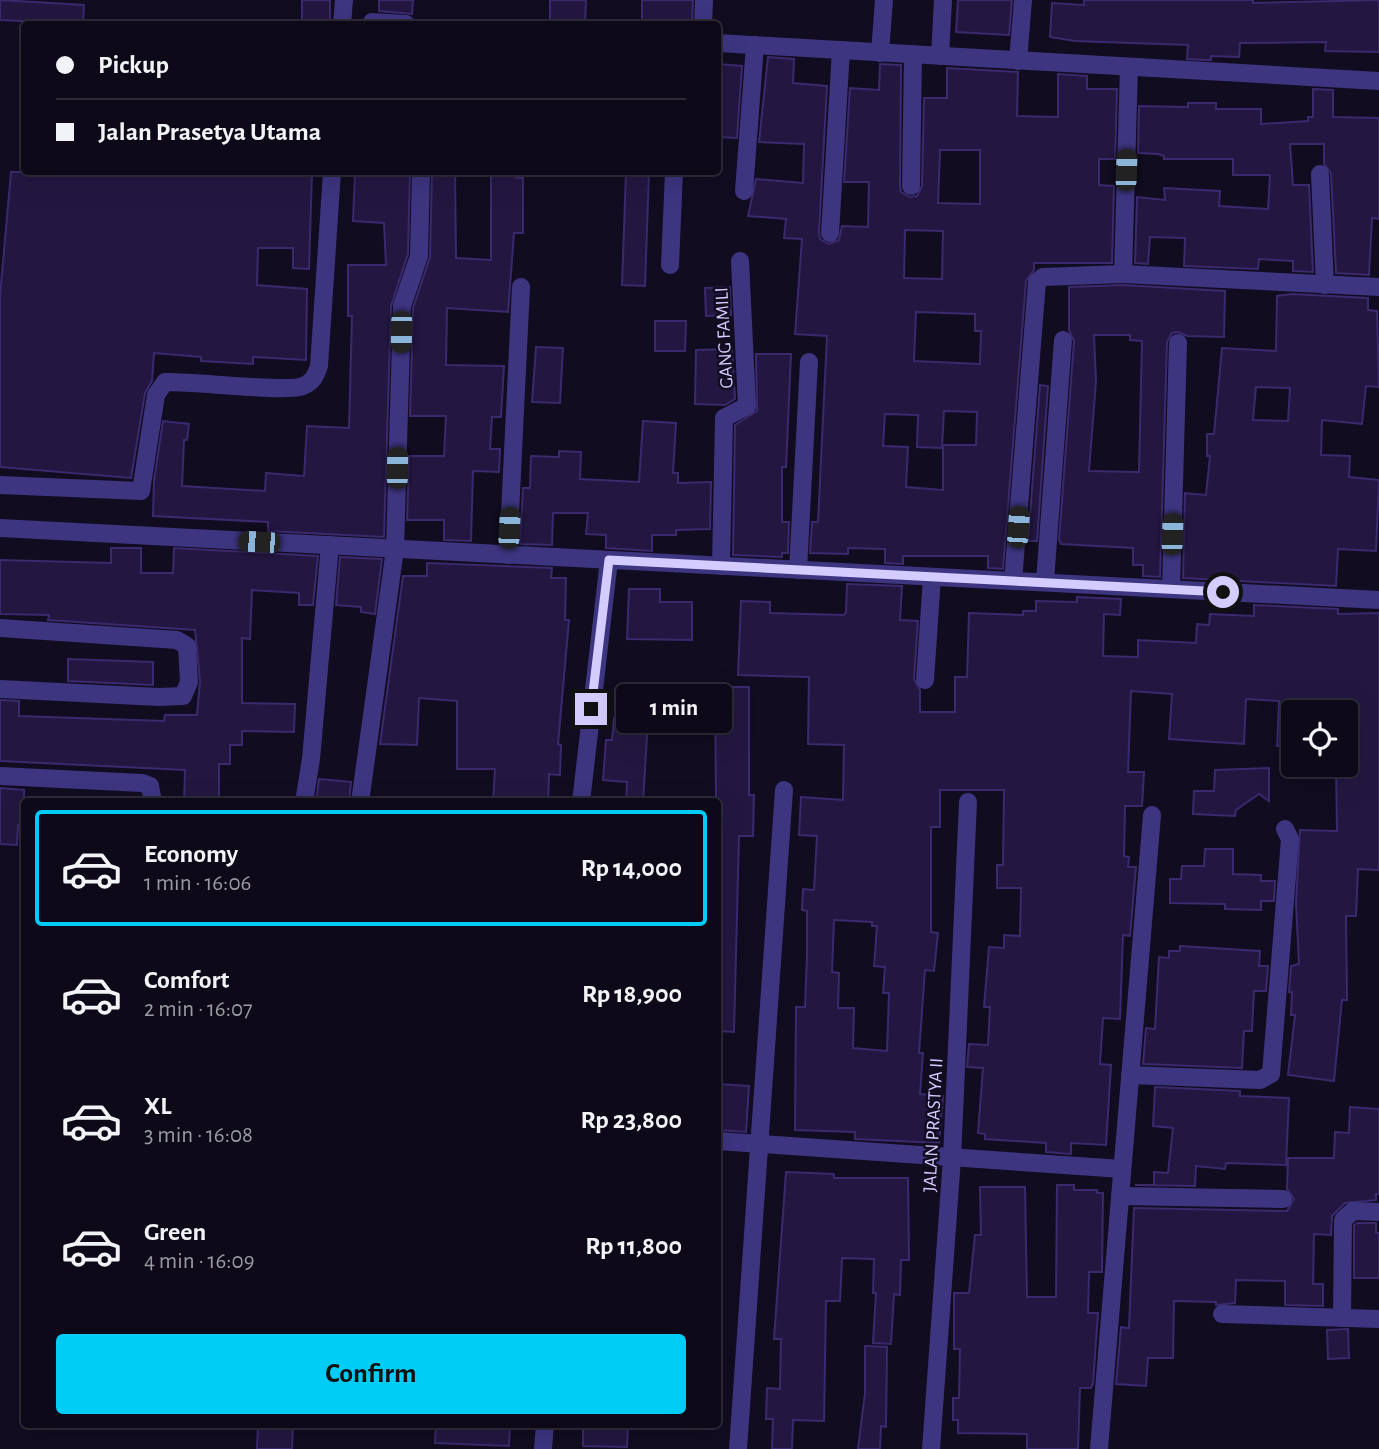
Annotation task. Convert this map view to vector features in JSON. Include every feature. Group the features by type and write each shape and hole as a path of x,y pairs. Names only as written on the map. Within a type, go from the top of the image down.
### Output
{"street":[{"path":"342,21 344,0"},
{"path":"703,21 704,0"},
{"path":"880,53 884,0"},
{"path":"940,56 943,0"},
{"path":"1018,61 1023,0"},
{"path":"721,43 1379,81"},
{"path":"744,191 755,45"},
{"path":"830,233 842,50"},
{"path":"911,186 913,54"},
{"path":"1123,274 1129,67"},
{"path":"1320,174 1325,285"},
{"path":"0,485 141,491 156,395 165,382 193,381 296,388 314,379 319,366 332,175"},
{"path":"361,798 395,548 402,306 419,256 421,175"},
{"path":"670,265 674,175"},
{"name":"GANG FAMILI","path":"721,566 723,418 747,406 740,261"},
{"path":"1013,581 1037,282 1051,275 1123,274 1379,287"},
{"path":"508,555 520,287"},
{"path":"1045,581 1063,340"},
{"path":"1171,589 1178,343"},
{"path":"798,570 808,362"},
{"path":"0,528 1379,600"},
{"path":"305,798 312,759 330,545"},
{"path":"581,798 609,560"},
{"path":"925,680 932,577"},
{"path":"0,628 177,639 187,646 189,682 183,696 159,697 0,689"},
{"path":"0,776 142,783 150,786 152,798"},
{"path":"738,1449 784,790"},
{"name":"JALAN PRASTYA II","path":"931,1449 952,1157 968,802"},
{"path":"1099,1449 1152,815"},
{"path":"1130,1075 1260,1080 1271,1074 1290,839 1285,828"},
{"path":"721,1141 1122,1169"},
{"path":"1120,1196 1283,1199"},
{"path":"1342,1318 1343,1220 1353,1211 1379,1212"},
{"path":"1222,1314 1379,1320"},
{"path":"543,1449 545,1428"}],"building":[{"path":"0,0 84,5 83,21 0,20"},
{"path":"302,0 330,0 330,21 302,21"},
{"path":"379,0 413,0 412,14 379,11"},
{"path":"550,0 586,0 585,21 550,21"},
{"path":"642,0 693,0 692,21 642,21"},
{"path":"958,0 1012,0 1009,35 956,32"},
{"path":"1084,0 1253,0 1253,3 1379,0 1379,52 1325,51 1326,42 1240,43 1239,57 1211,56 1211,60 1205,60 1187,59 1188,45 1075,41 1050,37 1052,3 1084,5"},
{"path":"768,57 794,59 793,83 827,86 819,232 820,239 829,244 839,240 842,226 868,227 869,182 844,182 850,88 879,90 880,64 901,65 900,186 901,192 910,197 917,196 922,186 924,98 947,98 947,68 1018,72 1017,116 1058,117 1058,74 1087,76 1087,89 1117,89 1115,159 1099,159 1099,185 1114,186 1112,263 1034,263 1034,270 1026,281 1003,569 988,568 988,556 903,556 903,564 885,563 885,549 848,548 848,554 810,553 812,522 818,522 827,336 795,334 802,239 784,238 786,219 748,216 756,179 803,183 804,144 759,142","holes":["940,150 980,150 980,204 938,203","905,230 943,231 942,279 904,278","916,312 975,314 975,331 981,331 980,364 914,361","944,411 977,412 976,445 943,445 943,490 906,487 908,447 883,446 885,414 918,415 917,447 942,448"]},
{"path":"721,64 742,66 737,138 721,137"},
{"path":"1313,89 1333,90 1333,117 1379,118 1379,219 1372,218 1369,275 1336,273 1331,173 1324,164 1324,144 1290,144 1293,185 1309,185 1313,272 1293,271 1293,261 1259,259 1258,269 1184,266 1185,238 1150,237 1148,264 1135,263 1137,197 1165,200 1164,188 1220,191 1219,206 1268,209 1270,175 1233,175 1233,159 1164,159 1164,156 1158,154 1138,153 1139,106 1188,107 1188,103 1216,103 1216,109 1261,109 1261,124 1308,121 1308,117 1313,117"},
{"path":"11,172 21,172 21,175 312,175 309,269 293,268 293,248 258,248 257,285 307,289 306,360 253,357 253,364 201,361 201,357 154,353 152,381 145,393 131,478 0,467 0,296"},
{"path":"355,175 410,175 408,254 391,306 384,537 268,531 268,522 153,516 154,480 163,421 189,424 187,440 184,440 182,486 265,491 266,473 304,476 307,426 349,428 352,316 348,316 348,265 386,265 384,223 353,221"},
{"path":"432,175 455,175 456,258 491,260 491,175 516,175 516,178 523,178 523,233 514,233 508,312 447,308 446,365 504,366 501,417 492,417 490,449 500,449 499,472 473,471 471,541 444,540 444,520 407,520 409,456 444,456 446,416 410,416 413,308 430,257"},
{"path":"626,175 649,175 645,286 622,285"},
{"path":"1123,285 1225,291 1224,337 1187,336 1178,332 1172,333 1167,342 1160,577 1143,576 1143,565 1133,565 1133,548 1061,544 1059,540 1074,341 1069,330 1069,287","holes":["1094,335 1130,335 1130,340 1142,341 1139,472 1089,471 1096,381"]},
{"path":"730,287 731,315 706,316 705,288"},
{"path":"1292,294 1368,298 1368,310 1377,311 1379,387 1366,386 1362,424 1322,420 1321,455 1350,456 1349,477 1379,480 1376,551 1338,549 1336,586 1183,578 1185,493 1206,495 1210,456 1207,456 1207,434 1214,434 1222,348 1276,351 1277,296","holes":["1256,387 1290,388 1288,421 1253,420"]},
{"path":"655,321 686,321 685,351 655,351"},
{"path":"536,347 563,348 560,403 532,402"},
{"path":"732,349 735,399 725,405 695,404 696,350"},
{"path":"756,354 791,354 786,467 782,467 782,522 789,522 788,553 782,553 782,557 733,555 735,425 757,411"},
{"path":"1040,385 1048,386 1037,541 1028,541"},
{"path":"643,421 676,423 673,473 678,473 678,483 711,482 710,529 676,530 676,535 652,535 652,551 606,548 606,535 586,534 588,513 553,513 552,545 520,544 523,488 530,488 531,456 559,457 559,451 581,452 580,479 639,482"},
{"path":"111,548 141,548 141,573 173,573 174,548 318,556 313,605 299,605 299,593 252,590 250,639 242,638 242,703 295,704 294,732 242,731 242,745 230,745 230,764 219,764 219,798 184,798 185,770 0,761 0,700 19,701 19,716 164,721 165,715 197,715 200,681 195,630 48,620 49,615 0,614 0,560 111,563"},
{"path":"340,557 382,559 375,614 361,612 361,607 336,605"},
{"path":"427,563 552,568 551,578 566,578 565,620 569,620 558,744 561,745 560,775 549,774 548,798 493,798 495,769 457,769 457,701 419,698 417,745 380,744 403,576 427,576"},
{"path":"847,584 902,586 900,620 918,621 914,679 920,690 920,712 955,712 955,677 967,677 969,613 1023,615 1023,611 1036,611 1036,601 1077,602 1077,597 1121,599 1120,615 1104,614 1103,656 1138,657 1138,640 1196,643 1197,624 1209,625 1210,614 1254,616 1254,605 1338,609 1338,614 1379,613 1379,870 1358,869 1356,916 1346,916 1347,1000 1342,1000 1334,1081 1288,1075 1295,1015 1291,1015 1292,992 1289,992 1291,966 1299,964 1296,903 1300,830 1337,831 1336,777 1358,777 1358,700 1281,700 1281,746 1277,746 1279,701 1246,699 1244,744 1169,739 1172,694 1131,691 1128,772 1144,772 1142,806 1125,806 1124,856 1129,857 1128,867 1136,867 1130,936 1123,935 1120,1019 1103,1018 1100,1064 1111,1065 1106,1145 1071,1143 1071,1154 1046,1152 1046,1143 985,1139 985,1134 978,1133 983,1068 967,1067 969,1044 988,1045 990,1007 984,1007 989,947 1004,948 1004,935 1020,936 1021,888 997,888 997,865 1003,865 1004,790 940,790 940,827 931,827 931,932 938,933 934,971 925,970 919,1053 923,1053 920,1094 943,1096 939,1143 855,1139 855,1132 795,1130 796,1007 805,1007 807,955 807,911 802,910 803,889 814,890 817,836 799,835 801,797 843,800 844,745 808,744 809,677 738,675 741,601 770,602 770,613 844,615","holes":["834,920 872,922 872,926 877,926 874,966 885,967 883,993 889,993 887,1051 853,1048 854,1008 838,1008 839,973 832,972"]},
{"path":"629,589 660,589 660,602 692,602 692,640 627,639"},
{"path":"68,659 153,662 153,685 68,681"},
{"path":"715,687 749,687 749,795 754,795 753,836 739,836 734,1032 721,1031 721,798 716,798"},
{"path":"614,718 648,720 643,798 626,798 627,782 603,780 606,740 612,740"},
{"path":"1269,768 1269,801 1259,794 1236,810 1235,816 1193,814 1194,791 1214,791 1215,770"},
{"path":"319,779 351,782 349,798 317,798"},
{"path":"0,788 24,790 17,845 0,844"},
{"path":"1205,849 1233,849 1233,874 1261,875 1261,881 1275,881 1274,901 1261,901 1261,910 1225,909 1225,904 1170,903 1170,879 1181,879 1182,866 1204,866"},
{"path":"1180,946 1260,951 1259,966 1268,966 1266,991 1254,991 1252,1031 1244,1031 1242,1068 1143,1064 1146,1028 1155,1029 1159,957 1169,958 1169,951 1180,951"},
{"path":"721,1084 749,1086 746,1132 721,1130"},
{"path":"1155,1087 1240,1091 1240,1096 1289,1098 1286,1165 1226,1163 1225,1169 1196,1166 1195,1186 1135,1185 1154,1185 1154,1172 1168,1173 1173,1128 1153,1126"},
{"path":"1350,1107 1379,1109 1379,1194 1376,1194 1376,1200 1345,1203 1332,1216 1331,1235 1314,1234 1313,1284 1323,1284 1323,1306 1285,1305 1285,1281 1236,1280 1235,1303 1216,1305 1216,1302 1174,1301 1173,1358 1148,1358 1146,1386 1116,1384 1121,1327 1129,1328 1134,1208 1287,1211 1294,1199 1287,1189 1288,1158 1334,1158 1335,1132 1349,1133"},
{"path":"786,1172 834,1174 834,1178 908,1178 909,1260 901,1260 900,1295 894,1294 891,1344 873,1343 876,1293 873,1293 874,1259 842,1258 840,1301 826,1301 824,1421 793,1420 792,1449 772,1449 773,1419 766,1419 767,1388 780,1389 781,1339 774,1339"},
{"path":"1057,1185 1074,1185 1074,1190 1097,1190 1097,1193 1103,1193 1102,1272 1089,1272 1088,1313 1098,1313 1093,1384 1091,1388 1080,1388 1078,1449 1027,1449 1027,1434 958,1433 958,1420 953,1420 953,1398 959,1398 960,1349 954,1349 954,1293 969,1293 975,1235 981,1235 980,1187 1025,1187 1027,1297 1056,1297"},
{"path":"1376,1223 1376,1233 1379,1233 1379,1278 1354,1278 1354,1225"},
{"path":"1348,1329 1349,1358 1328,1359 1327,1330"},
{"path":"865,1346 887,1347 886,1427 881,1426 880,1449 858,1449 865,1393"},
{"path":"258,1428 293,1428 292,1449 257,1449"},
{"path":"436,1428 510,1428 509,1446 435,1443"},
{"path":"583,1428 628,1428 627,1447 583,1446"}],"route":[{"path":"591,709 609,560 1223,592"}]}
